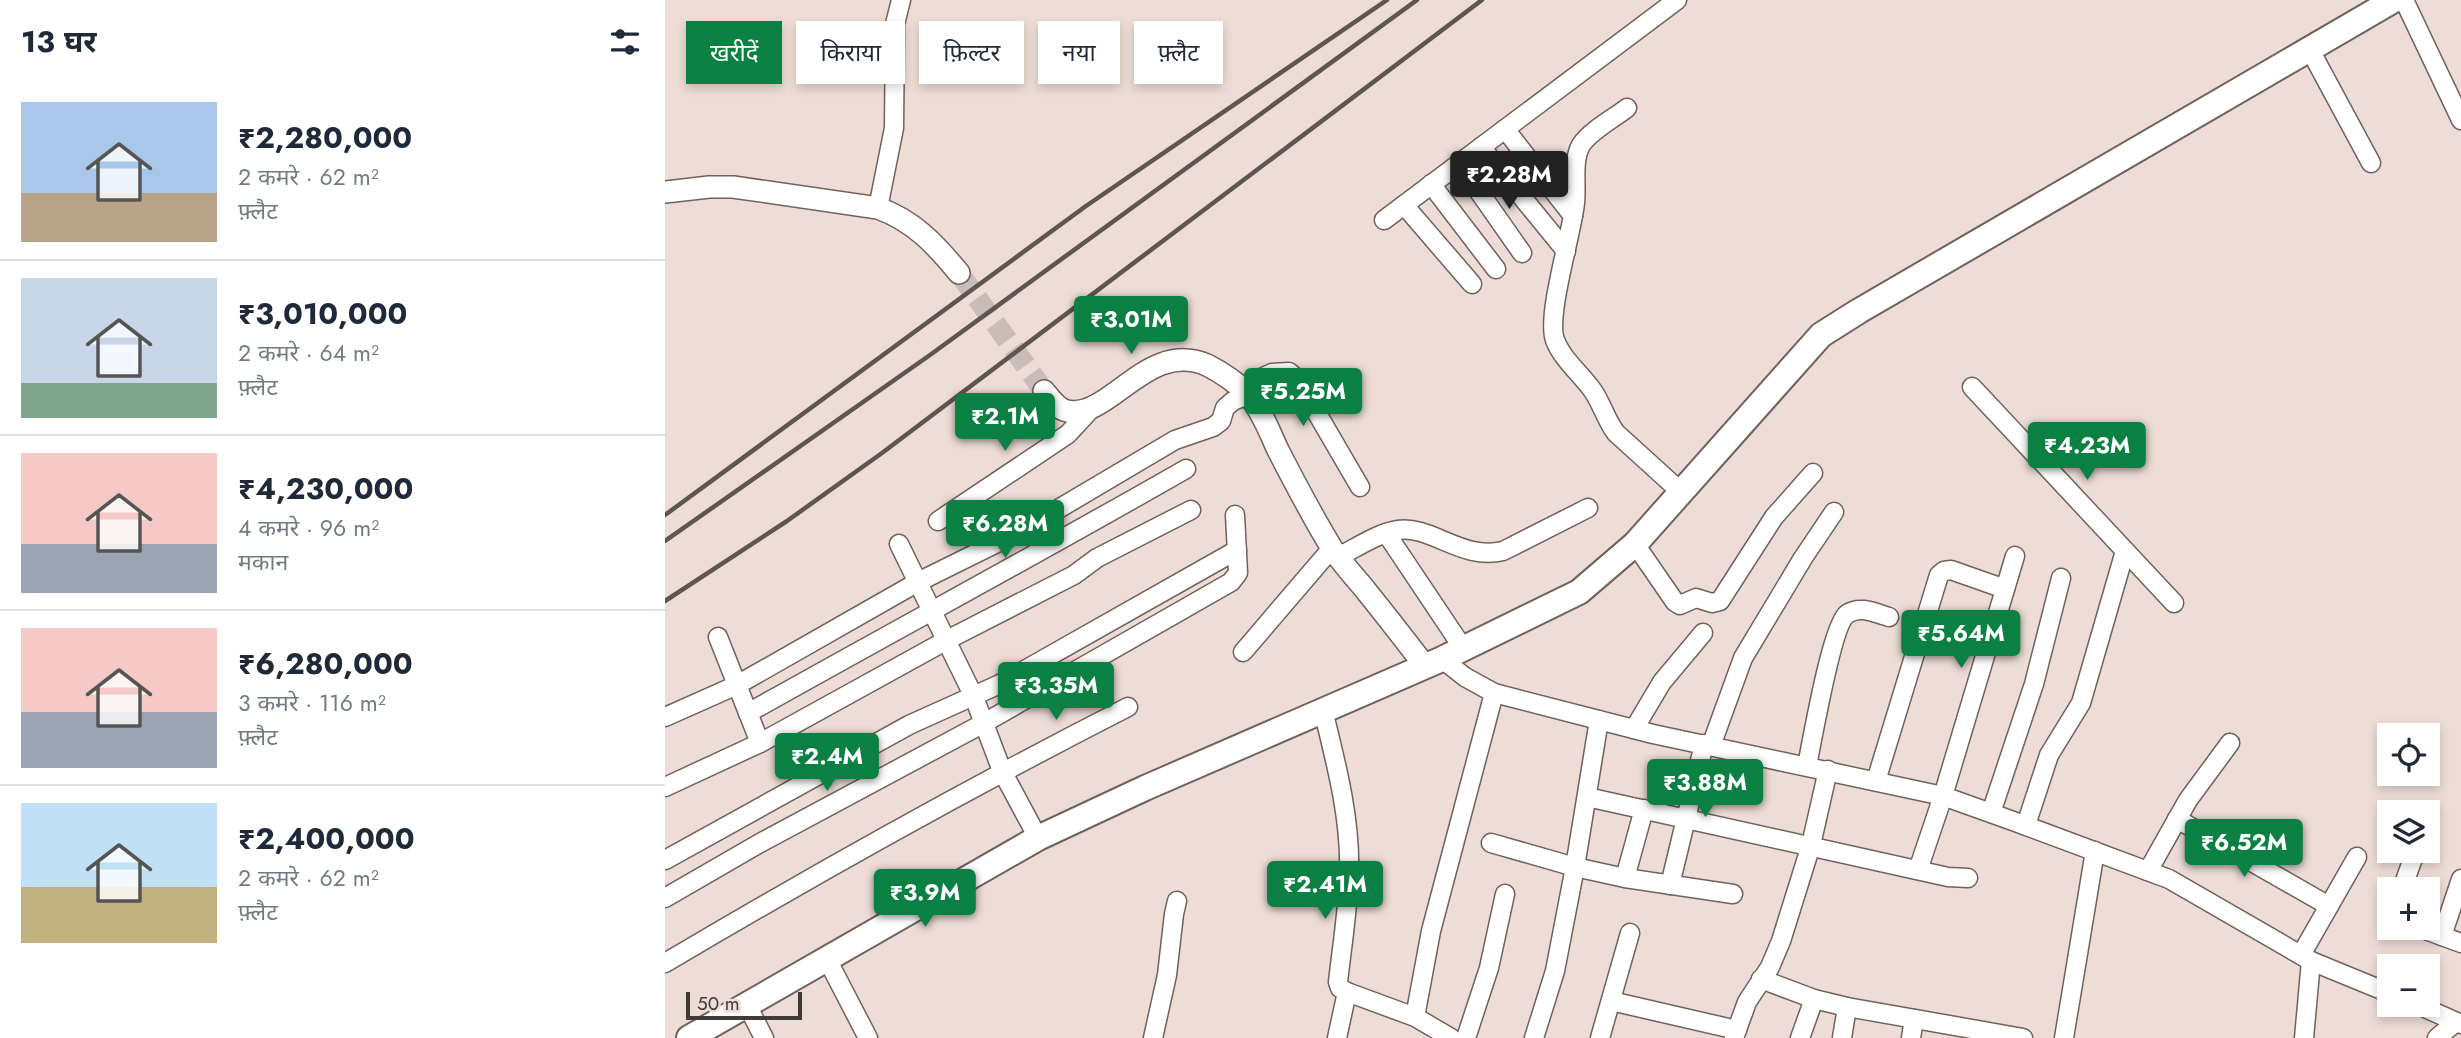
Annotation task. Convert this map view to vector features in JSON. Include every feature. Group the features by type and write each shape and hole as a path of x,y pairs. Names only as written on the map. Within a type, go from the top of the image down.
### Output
{"main road":[{"path":"689,1038 1038,838 1145,788 1444,658 1579,592 1635,544 1821,335 2309,48 2368,7 2394,0"}],"street":[{"path":"1384,220 1677,0"},
{"path":"2404,0 2461,120"},
{"path":"878,208 896,110 899,7"},
{"path":"2309,48 2371,163"},
{"path":"1627,108 1586,139 1580,148 1573,216 1554,312 1553,332 1560,349 1598,400 1609,424 1624,442 1681,492"},
{"path":"1505,129 1573,216"},
{"path":"1481,147 1566,251"},
{"path":"1459,163 1522,253"},
{"path":"1431,184 1496,269"},
{"path":"665,192 733,187 878,208 895,214 930,238 959,273"},
{"path":"1404,205 1472,284"},
{"path":"938,521 1068,434 1092,408 1159,365 1182,360 1207,365 1241,388 1258,408 1300,493 1335,552 1465,677 1494,693 1634,729 1943,796 2169,879 2306,958 2377,988"},
{"path":"665,717 737,685 918,582 1021,531 1175,440 1213,427 1220,421 1225,408 1241,388 1272,373 1289,372 1297,379 1360,487"},
{"path":"1972,387 2173,603"},
{"path":"1044,391 1058,408 1068,412 1092,408"},
{"path":"748,713 1186,469"},
{"path":"1635,544 1675,602 1680,605 1696,598 1712,603 1720,601 1767,526 1813,472"},
{"path":"1243,652 1335,552 1399,529 1412,530 1479,554 1491,554 1503,551 1588,508"},
{"path":"665,787 760,743 947,640 1074,575 1097,558 1191,510"},
{"path":"1669,885 1708,745 1744,658 1834,512"},
{"path":"665,898 760,843 983,723 1231,582 1238,573 1235,515"},
{"path":"1386,533 1444,658"},
{"path":"899,544 974,697 1002,771 1038,838"},
{"path":"665,860 909,725 974,697 1237,550"},
{"path":"2026,825 2049,755 2081,703 2125,551"},
{"path":"1918,870 2015,556"},
{"path":"1876,781 1939,575 1951,570 2005,589"},
{"path":"1991,813 2034,684 2061,578"},
{"path":"1807,766 1834,638 1844,616 1864,610 1889,617"},
{"path":"1634,729 1662,682 1703,634"},
{"path":"718,637 760,743"},
{"path":"1415,1017 1431,931 1494,693"},
{"path":"665,963 769,901 1002,771 1128,707"},
{"path":"1323,710 1339,772 1349,848 1349,875 1338,982 1340,988 1415,1017 1451,1038"},
{"path":"1534,1038 1555,971 1576,867 1599,720"},
{"path":"2148,871 2196,788 2230,743"},
{"path":"1611,1002 1735,1034 1747,1002 1770,967 1781,941 1811,845 1828,770"},
{"path":"1587,797 1918,870 1968,878"},
{"path":"1625,878 1644,809"},
{"path":"2177,819 2329,906"},
{"path":"1491,843 1625,878 1733,894"},
{"path":"2064,1038 2095,851"},
{"path":"2304,1038 2306,958 2329,906 2357,856"},
{"path":"2461,879 2442,936 2461,943"},
{"path":"1466,1038 1489,968 1505,894"},
{"path":"1153,1038 1167,975 1177,901"},
{"path":"1600,1038 1630,933"},
{"path":"827,959 868,1038"},
{"path":"1761,979 1814,999 1847,1007 1986,1035 2023,1038"},
{"path":"1337,1038 1347,992"},
{"path":"1800,1038 1814,999"},
{"path":"747,1005 764,1038"},
{"path":"1842,1038 1847,1007"},
{"path":"2440,1015 2459,1023"},
{"path":"1911,1038 1914,1019"},
{"path":"2437,1038 2459,1023"}],"tunnel":[{"path":"959,273 1044,391"}],"railway":[{"path":"665,515 1086,206 1387,0"},
{"path":"665,541 930,355 1417,0"},
{"path":"665,601 787,521 882,453 1482,0"}]}
